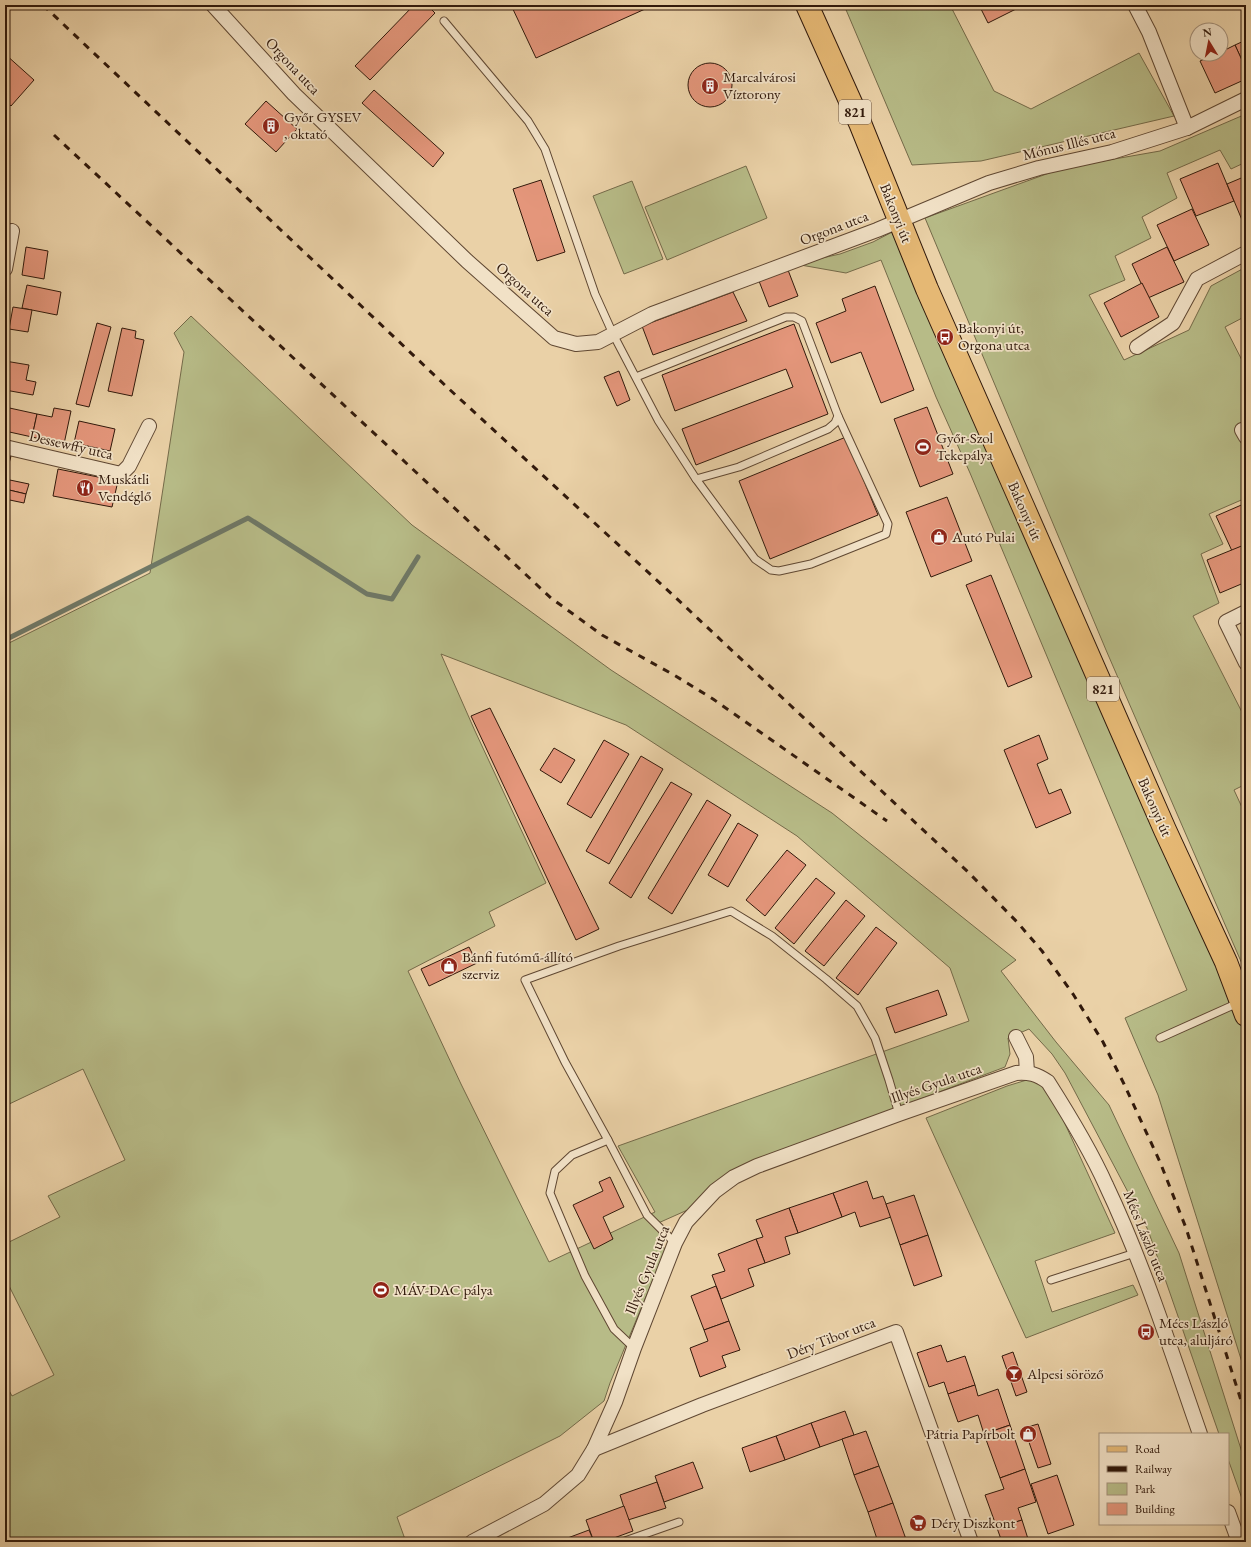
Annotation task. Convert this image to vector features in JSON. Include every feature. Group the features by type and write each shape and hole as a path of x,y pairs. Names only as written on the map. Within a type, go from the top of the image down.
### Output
{"main road":[{"name":"Bakonyi út","path":"807,5 860,123 927,289 1165,830 1226,962 1244,1009"}],"street":[{"name":"Orgona utca","path":"213,5 294,94 467,260 554,338 576,344 598,342 652,314 802,259 899,220"},
{"path":"1135,5 1149,32 1187,128"},
{"name":"Mónus Illés utca","path":"899,220 988,183 1039,168 1112,152 1187,128 1246,99"},
{"path":"5,269 12,231"},
{"path":"1136,347 1173,323 1197,279 1246,253"},
{"name":"Dessewffy utca","path":"5,447 121,474 128,466 149,426"},
{"path":"1246,612 1226,622 1246,663"},
{"path":"1016,1037 1026,1057 1027,1072"},
{"name":"Illyés Gyula utca","path":"472,1542 544,1504 578,1475 594,1449 615,1402 634,1348 675,1243 686,1222 700,1205 715,1191 734,1177 757,1166 1004,1077 1016,1073 1027,1072"},
{"name":"Mécs László utca","path":"1027,1072 1039,1075 1048,1082 1068,1113 1106,1184 1135,1253 1200,1433"},
{"name":"Déry Tibor utca","path":"594,1449 709,1402 896,1332 970,1542"},
{"path":"1229,1515 1238,1542"}],"lane":[{"path":"444,21 528,121 545,149 595,294 613,334 658,420 696,479 755,559 771,570 779,572 811,564 886,534 888,524 838,416 802,321 794,317 786,318 636,377"},
{"path":"696,479 740,467 828,429 835,423 838,416"},
{"path":"675,1243 647,1214 565,1062 525,980 618,946 731,910 772,936 857,1006 875,1038 899,1114"},
{"path":"1160,1038 1244,1009"},
{"path":"608,1140 572,1155 555,1170 550,1193 585,1276 614,1329 634,1348"},
{"path":"1051,1280 1135,1253"},
{"path":"622,1542 679,1522"}],"green space":[{"path":"844,5 950,5 994,91 1031,109 1139,53 1174,116 981,161 912,165"},
{"path":"1246,114 1246,162 1231,169 1220,150 1167,173 1177,198 1142,217 1151,238 1115,256 1125,280 1089,295 1124,360 1189,330 1211,286 1246,267 1246,316 1225,327 1246,368 1246,498 1209,514 1223,544 1201,554 1219,603 1193,616 1246,720 1246,784 1234,790 1246,816 1246,973 1106,650 925,218 1063,168 1160,151"},
{"path":"746,166 767,218 667,260 645,207"},
{"path":"632,181 663,259 624,274 593,196"},
{"path":"898,229 1232,994 1246,1034 1246,1375 1158,1095 1125,1018 1187,990 970,473 936,397 881,260 846,273 795,264 840,254 873,242"},
{"path":"191,316 412,525 611,670 832,813 1016,960 1001,971 1056,1042 1109,1105 1179,1253 1246,1465 1246,1510 1229,1462 1229,1433 1219,1433 1148,1230 1065,1073 1052,1054 1029,1029 1008,1038 1010,1054 1005,1067 757,1161 719,1196 656,1224 665,1251 610,1383 604,1401 560,1436 397,1517 406,1542 5,1542 5,1383 12,1396 54,1375 5,1278 5,1244 60,1217 48,1196 125,1160 83,1069 5,1106 5,645 150,573 184,352 174,333","holes":["441,654 626,725 797,836 950,968 969,1021 618,1146 655,1212 549,1262 461,1084 408,971 495,926 489,912 546,883"]},
{"path":"1030,1079 1050,1091 1115,1233 1035,1261 1052,1312 1133,1285 1138,1295 1026,1338 926,1118 1007,1086"}],"building":[{"path":"414,5 427,5 435,13 370,80 355,66"},
{"path":"511,5 654,5 536,58"},
{"path":"979,5 1024,5 988,23"},
{"path":"1246,40 1246,69 1235,45"},
{"path":"1235,45 1246,69 1246,79 1215,93 1200,62 1229,62 1229,48"},
{"path":"5,54 34,80 11,106 5,100"},
{"name":"Marcalvárosi Víztorony","path":"714,63 719,64 726,69 731,76 731,94 726,101 719,106 706,107 701,106 694,101 689,94 688,81 689,76 694,69 701,64"},
{"path":"374,90 444,153 433,167 362,103"},
{"name":"Győr GYSEV , oktató","path":"266,101 297,129 276,152 245,124"},
{"path":"1218,163 1234,201 1196,216 1180,179"},
{"path":"1246,176 1246,218 1242,220 1227,184"},
{"path":"541,180 565,252 537,261 513,189"},
{"path":"1192,209 1209,245 1174,261 1157,225"},
{"path":"26,247 48,251 44,279 22,275"},
{"path":"1167,247 1184,282 1148,298 1132,264"},
{"path":"788,270 798,296 769,307 759,281"},
{"path":"1142,283 1159,317 1121,337 1104,303"},
{"path":"27,285 61,292 57,315 22,308"},
{"path":"875,286 914,390 881,403 861,352 831,363 816,323 846,311 842,299"},
{"path":"733,292 747,321 653,355 642,326"},
{"path":"13,307 32,310 28,332 9,329"},
{"path":"97,323 111,327 89,407 76,404"},
{"path":"794,324 828,414 696,465 682,429 793,387 786,369 675,411 662,375"},
{"path":"122,328 136,331 135,338 144,340 132,396 108,391"},
{"path":"5,361 29,365 26,380 36,382 33,395 5,390"},
{"path":"619,371 630,400 617,406 604,377"},
{"path":"5,407 37,414 32,437 5,431"},
{"name":"Győr-Szol Tekepálya","path":"927,407 953,474 920,487 894,419"},
{"path":"54,408 71,411 64,444 32,437 37,414 52,417"},
{"path":"79,421 115,429 110,451 74,443"},
{"path":"846,437 878,515 770,559 739,481"},
{"path":"5,454 11,456 5,479"},
{"name":"Muskátli Vendéglő","path":"58,469 118,481 112,507 53,496"},
{"path":"5,479 29,484 26,494 5,489"},
{"path":"5,489 26,494 24,503 5,499"},
{"name":"Autó Pulai","path":"947,497 972,561 931,577 906,512"},
{"path":"1246,503 1246,544 1232,551 1216,516"},
{"path":"1244,545 1246,549 1246,582 1220,593 1207,560"},
{"path":"991,575 1032,677 1008,687 966,585"},
{"path":"490,708 599,929 576,940 471,716"},
{"path":"1039,735 1048,759 1037,764 1049,794 1061,789 1071,813 1036,828 1004,750"},
{"path":"604,740 629,754 591,818 567,804"},
{"path":"554,748 575,760 561,783 540,770"},
{"path":"641,756 663,769 609,864 586,851"},
{"path":"671,782 692,794 631,898 609,883"},
{"path":"707,800 731,815 672,914 648,898"},
{"path":"738,823 758,835 728,887 708,875"},
{"path":"787,850 806,865 765,916 746,900"},
{"path":"816,878 835,893 794,944 775,928"},
{"path":"846,900 865,916 824,966 805,951"},
{"path":"876,927 897,943 858,995 836,978"},
{"name":"Bánfi futómű-állító szerviz","path":"469,947 477,963 429,986 421,969"},
{"path":"938,990 947,1015 895,1033 886,1008"},
{"path":"610,1177 624,1207 603,1217 613,1239 594,1249 573,1205 603,1191 599,1182"},
{"path":"867,1181 873,1199 883,1196 891,1217 860,1227 855,1212 842,1217 833,1193"},
{"path":"833,1193 842,1217 798,1233 789,1208"},
{"path":"914,1195 928,1235 900,1245 886,1204"},
{"path":"789,1208 798,1233 785,1237 790,1254 765,1263 756,1239 763,1237 756,1220"},
{"path":"928,1235 942,1276 914,1286 900,1245"},
{"path":"756,1239 765,1263 748,1269 754,1286 721,1299 712,1275 725,1271 718,1254"},
{"path":"716,1286 729,1321 704,1330 691,1296"},
{"path":"729,1321 740,1350 722,1356 726,1367 700,1377 690,1348 708,1341 704,1330"},
{"path":"941,1345 947,1362 965,1356 975,1385 948,1394 944,1382 929,1387 917,1353"},
{"name":"Alpesi söröző","path":"1013,1352 1027,1392 1016,1396 1002,1356"},
{"path":"975,1385 978,1396 998,1389 1010,1425 984,1434 978,1415 958,1422 948,1394"},
{"path":"845,1411 854,1435 820,1447 811,1423"},
{"path":"811,1423 820,1447 785,1460 776,1436"},
{"path":"1038,1424 1051,1464 1038,1468 1024,1428"},
{"path":"1010,1425 1025,1469 1000,1478 984,1434"},
{"path":"866,1431 879,1466 854,1475 842,1439"},
{"path":"776,1436 785,1460 750,1472 742,1448"},
{"path":"693,1462 703,1488 664,1502 655,1476"},
{"path":"879,1466 893,1503 868,1512 854,1475"},
{"path":"1025,1469 1036,1502 1018,1508 1022,1520 997,1528 985,1495 1004,1489 1000,1478"},
{"path":"1057,1475 1074,1525 1048,1534 1031,1484"},
{"path":"657,1482 666,1508 628,1520 620,1495"},
{"path":"893,1503 907,1542 878,1542 868,1512"},
{"path":"624,1506 633,1531 603,1542 594,1542 586,1520"},
{"path":"1022,1520 1029,1542 1002,1542 997,1528"},
{"path":"589,1530 594,1542 557,1542"}],"waterway":[{"path":"5,640 248,518 367,594 392,599 418,557"}],"railway":[{"path":"43,5 448,388 675,597 968,872 1018,923 1042,951 1073,994 1103,1042 1160,1162 1186,1228 1246,1416"},
{"path":"54,135 551,598 602,635 674,675 713,699 887,821"}],"place":[{"name":"Marcalvárosi Víztorony","path":"710,86"},
{"name":"Győr GYSEV , oktató","path":"271,126"},
{"name":"Bakonyi út, Orgona utca","path":"945,337"},
{"name":"Győr-Szol Tekepálya","path":"923,447"},
{"name":"Muskátli Vendéglő","path":"85,488"},
{"name":"Autó Pulai","path":"939,537"},
{"name":"Bánfi futómű-állító szerviz","path":"449,966"},
{"name":"MÁV-DAC pálya","path":"381,1290"},
{"name":"Mécs László utca, aluljáró","path":"1146,1332"},
{"name":"Alpesi söröző","path":"1014,1374"},
{"name":"Pátria Papírbolt","path":"1028,1434"},
{"name":"Déry Diszkont","path":"918,1523"}]}
